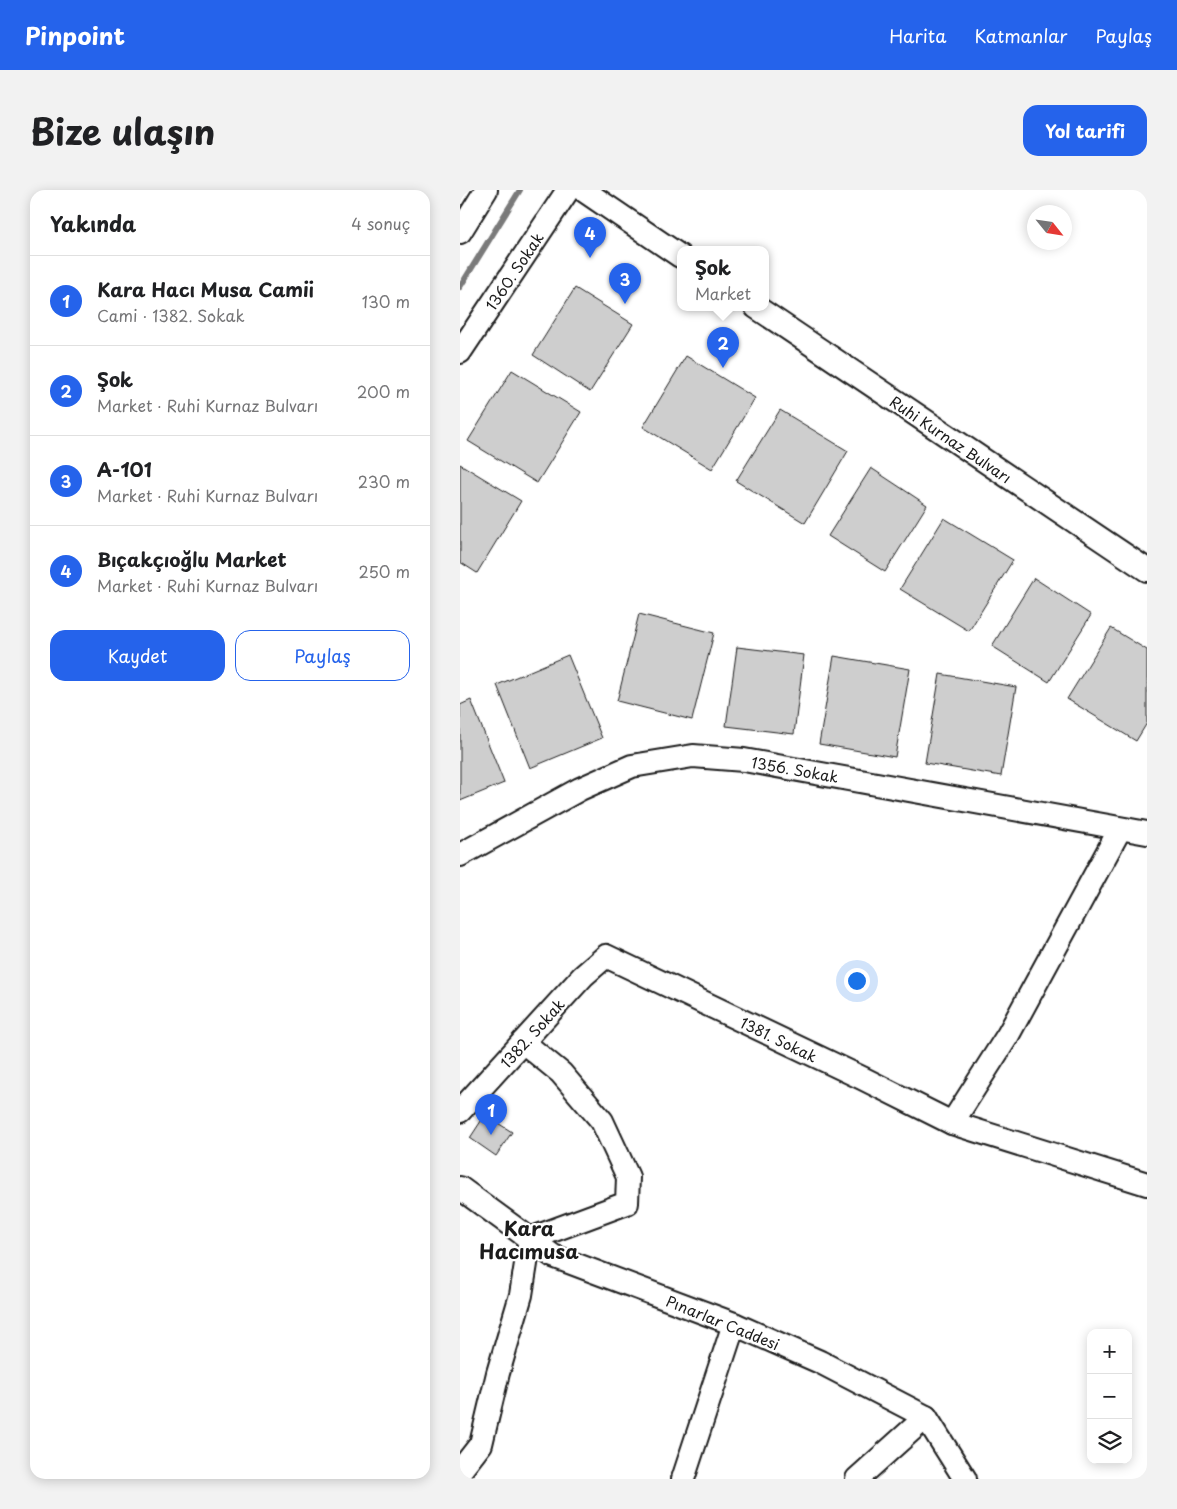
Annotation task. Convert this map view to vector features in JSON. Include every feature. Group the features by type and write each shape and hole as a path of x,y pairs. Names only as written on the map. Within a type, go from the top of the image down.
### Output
{"street":[{"path":"460,232 486,190"},
{"name":"1360. Sokak","path":"460,352 568,190"},
{"path":"583,190 677,254"},
{"name":"Ruhi Kurnaz Bulvarı","path":"762,311 1147,570"},
{"name":"1356. Sokak","path":"460,855 580,789 632,766 693,756 744,760 1147,834"},
{"path":"952,1123 1008,1035 1120,829"},
{"name":"1382. Sokak","path":"460,1111 583,976 606,956"},
{"name":"1381. Sokak","path":"606,956 952,1123 1147,1184"},
{"path":"460,1471 481,1444 498,1372 521,1295 530,1239 627,1203 628,1177 602,1121 561,1073 523,1042"},
{"name":"Pınarlar Caddesi","path":"460,1188 553,1256 734,1324 820,1362 926,1417"},
{"path":"683,1479 734,1324"},
{"path":"857,1479 926,1417 965,1479"}],"building":[{"path":"575,288 633,324 590,392 533,355"},
{"path":"686,356 755,398 712,469 643,427"},
{"path":"512,370 581,412 537,483 468,441"},
{"path":"780,410 848,451 805,523 736,481"},
{"path":"460,464 521,501 477,573 460,562"},
{"path":"871,468 927,505 885,572 828,536"},
{"path":"944,518 1013,560 969,631 900,589"},
{"path":"1034,578 1091,615 1049,682 992,646"},
{"path":"639,614 714,633 692,720 617,701"},
{"path":"1111,628 1147,650 1147,723 1136,741 1067,699"},
{"path":"737,647 804,655 794,734 726,726"},
{"path":"568,655 602,738 530,768 497,685"},
{"path":"834,656 910,669 895,757 819,744"},
{"path":"940,674 1016,687 1001,776 925,763"},
{"path":"471,700 504,783 460,801 460,705"},
{"path":"485,1115 512,1132 496,1156 470,1138"}],"waterway":[{"path":"460,287 520,190"}],"place":[{"name":"Bıçakçıoğlu Market","path":"590,258"},
{"name":"A-101","path":"625,304"},
{"name":"Şok","path":"723,368"},
{"name":"Kara Hacı Musa Camii","path":"491,1135"}],"district":[{"name":"Kara Hacımusa","path":"529,1240"}]}
